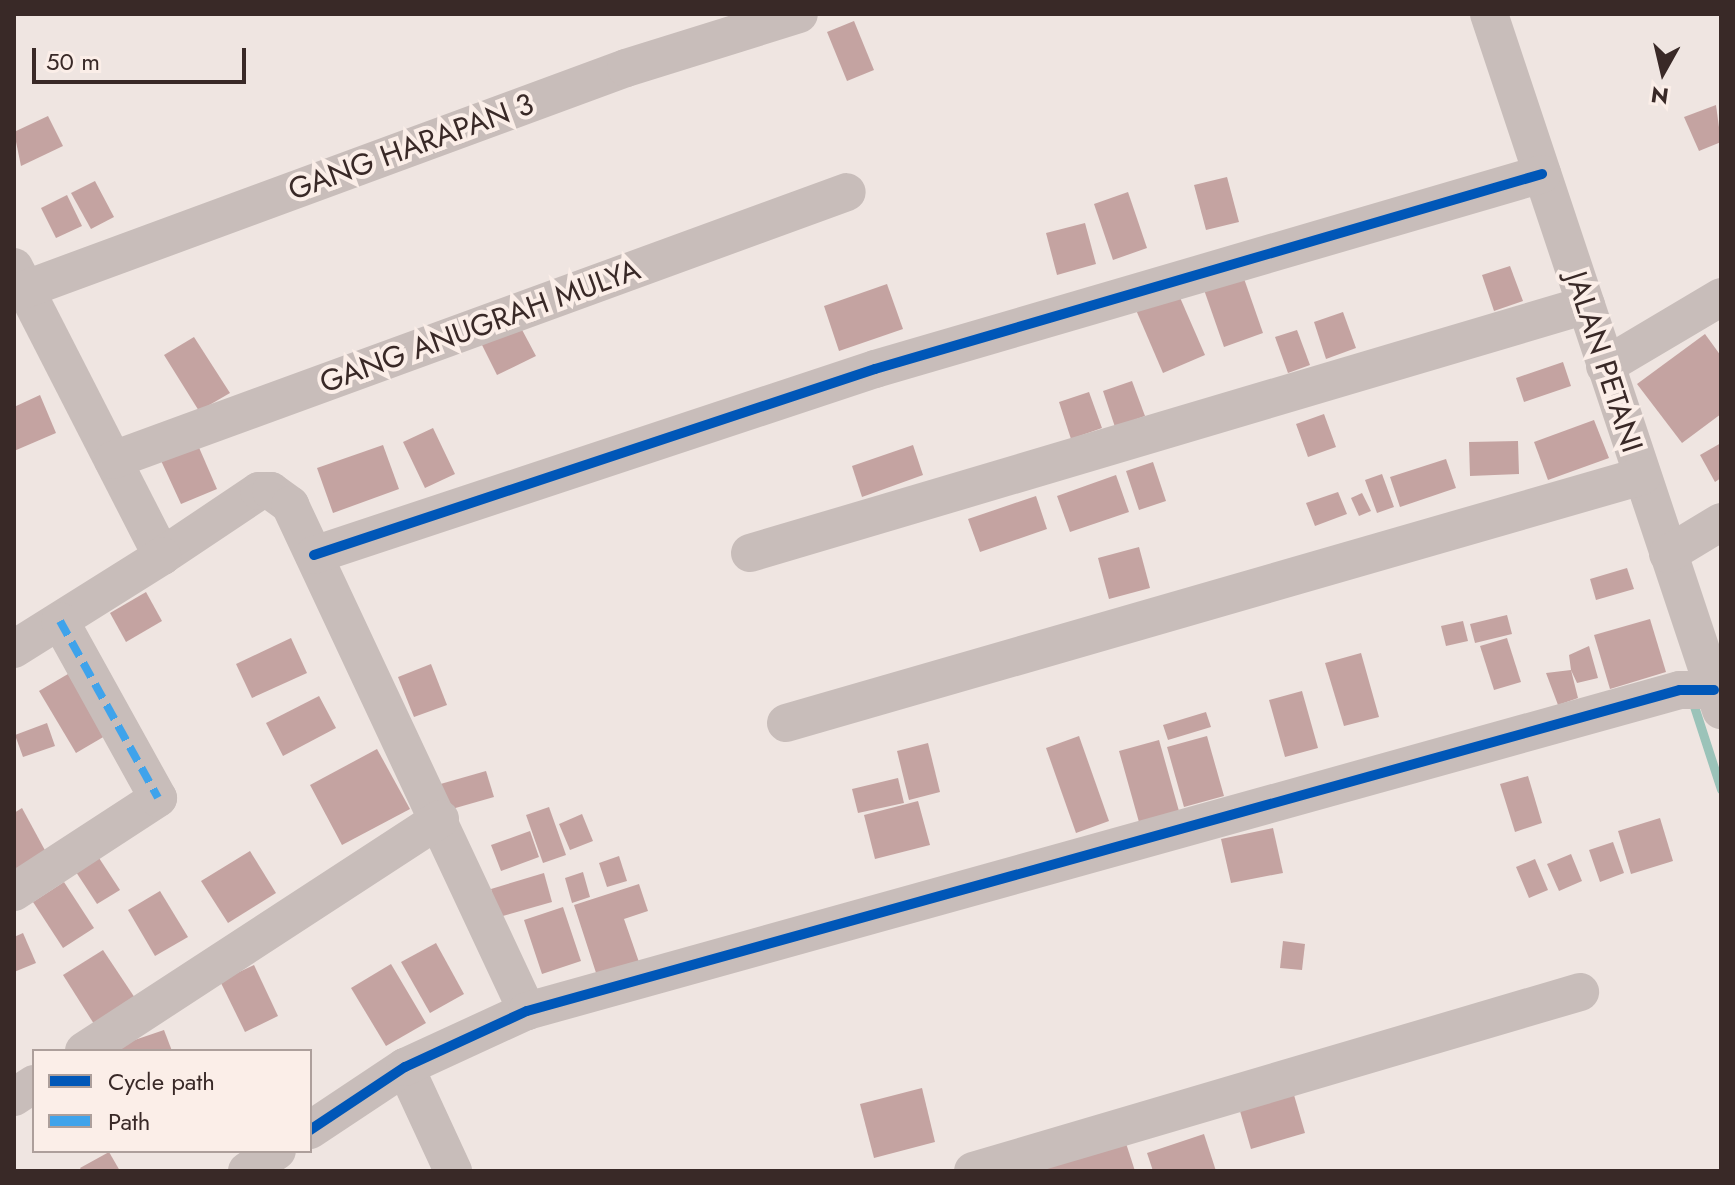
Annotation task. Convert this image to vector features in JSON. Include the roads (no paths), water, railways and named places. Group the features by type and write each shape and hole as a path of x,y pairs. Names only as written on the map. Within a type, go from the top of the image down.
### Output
{"street":[{"name":"GANG HARAPAN 3","path":"20,278 626,68 799,14"},
{"name":"JALAN PETANI","path":"1489,14 1530,177 1574,309 1605,366 1668,554 1705,695"},
{"path":"314,555 875,369 1530,177"},
{"name":"GANG ANUGRAH MULYA","path":"113,460 847,192"},
{"path":"20,278 162,556"},
{"path":"1605,366 1721,297"},
{"path":"750,553 1574,309"},
{"path":"786,723 1642,476"},
{"path":"14,649 248,498 271,491 290,505 440,819 527,1011"},
{"path":"1668,554 1721,522"},
{"path":"14,892 158,798 60,621"},
{"path":"312,1129 405,1067 527,1011 1705,695"},
{"path":"87,1049 440,819"},
{"path":"973,1171 1580,992"},
{"path":"405,1067 453,1171"},
{"path":"14,1097 32,1085"},
{"path":"247,1171 274,1153"}],"waterway":[{"path":"1692,700 1721,789"}]}
